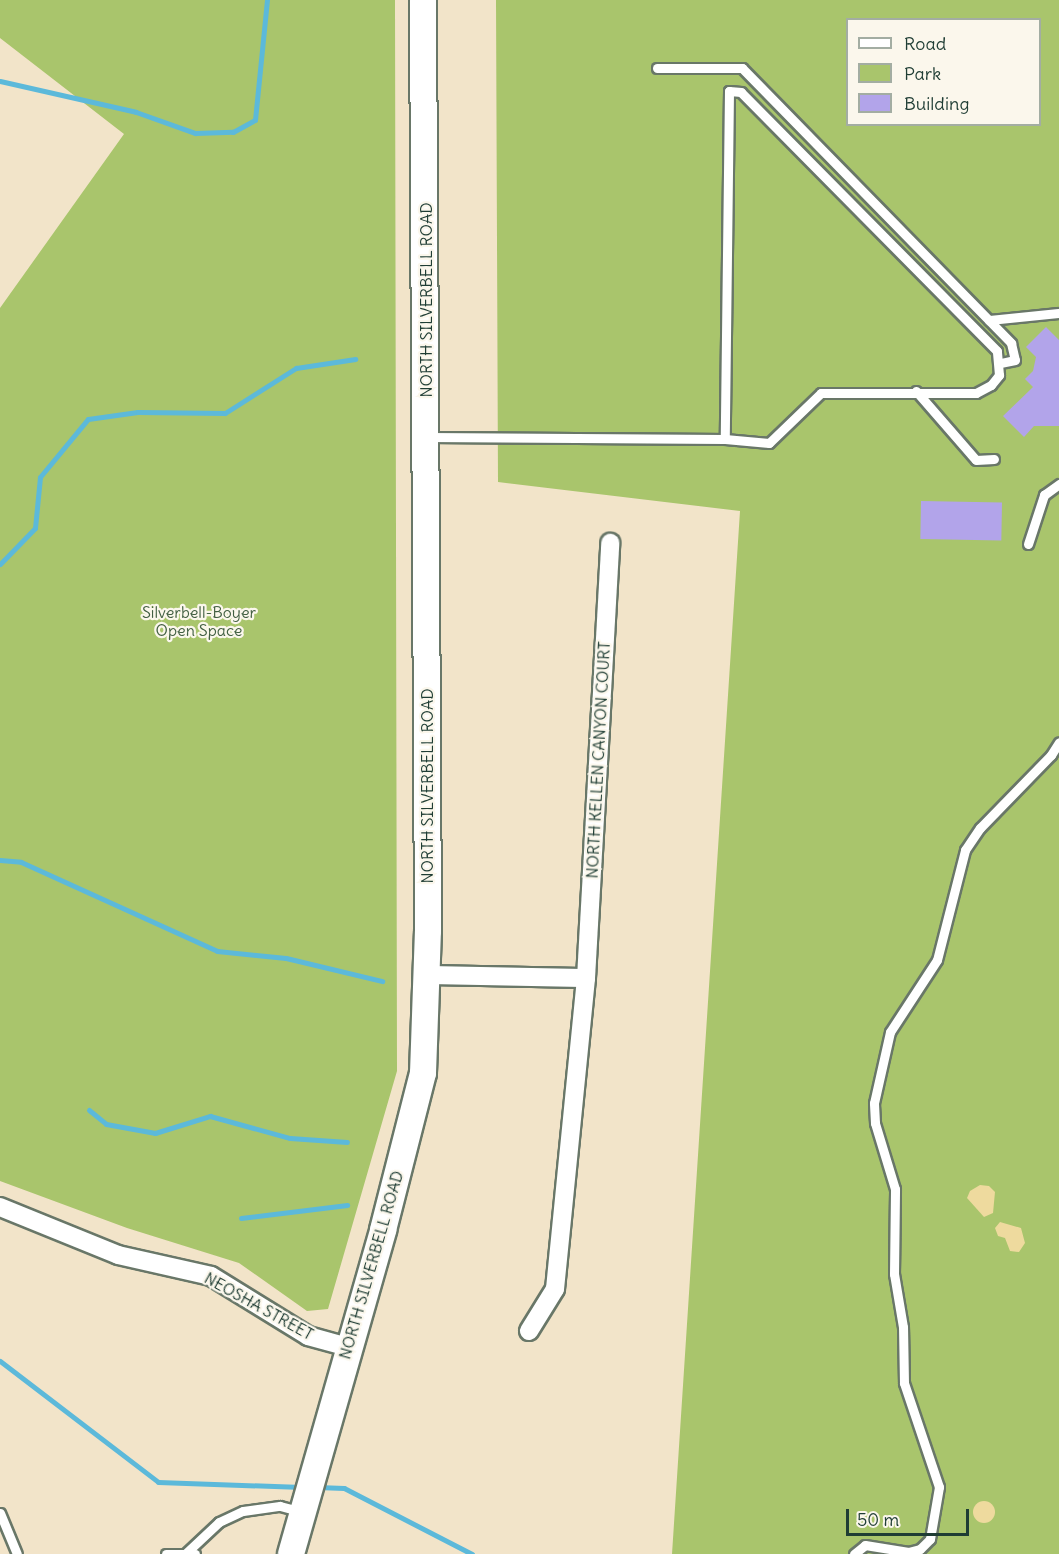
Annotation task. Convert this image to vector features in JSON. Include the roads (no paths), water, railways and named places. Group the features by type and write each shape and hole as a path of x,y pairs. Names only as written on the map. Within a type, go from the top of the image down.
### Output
{"main road":[{"name":"NORTH SILVERBELL ROAD","path":"291,1554 383,1230 423,1073 426,975 427,437 423,0"}],"street":[{"name":"NORTH KELLEN CANYON COURT","path":"529,1331 555,1289 586,978 610,543"},
{"path":"426,975 586,978"},
{"name":"NEOSHA STREET","path":"0,1207 118,1255 211,1276 308,1336 348,1347"}],"lane":[{"path":"657,68 742,68 1011,343 1015,360 1001,363"},
{"path":"427,437 725,438 769,443 821,393 916,391 976,393 991,385 999,375 1001,363 997,351 741,92 729,91 725,438"},
{"path":"989,320 1059,313"},
{"path":"916,391 976,460 994,459"},
{"path":"1028,544 1044,495 1059,484"},
{"path":"854,1554 865,1545 908,1552 920,1549 930,1539 939,1487 904,1383 903,1327 894,1274 895,1189 875,1123 874,1103 890,1032 937,960 966,850 980,828 1052,755 1059,741"},
{"path":"166,1554 190,1553 219,1522 243,1511 280,1506 303,1512"},
{"path":"0,1513 17,1554"}],"waterway":[{"path":"0,81 136,112 195,133 233,132 255,120 267,0"},
{"path":"0,564 35,528 40,477 88,419 138,412 225,413 296,368 355,359"},
{"path":"0,860 21,862 217,951 286,958 382,981"},
{"path":"89,1110 106,1124 155,1133 210,1116 290,1138 347,1142"},
{"path":"241,1218 347,1205"},
{"path":"0,1361 158,1482 302,1487"},
{"path":"317,1487 344,1488 472,1554"}],"park label":[{"name":"Silverbell-Boyer Open Space","path":"199,621"}]}
